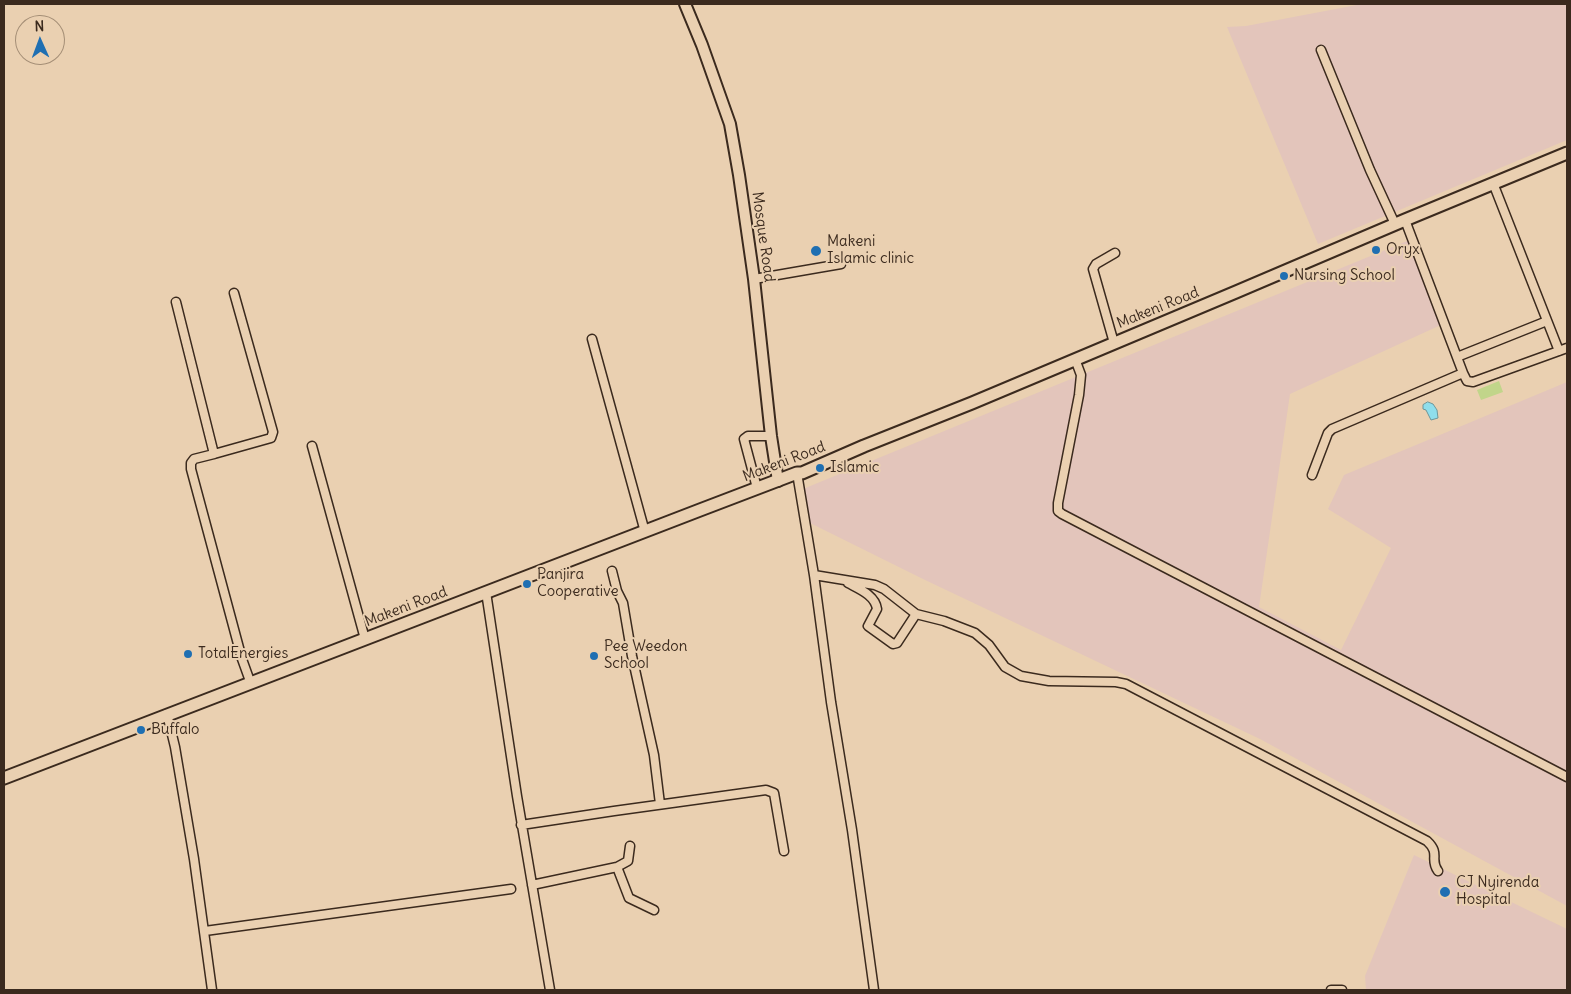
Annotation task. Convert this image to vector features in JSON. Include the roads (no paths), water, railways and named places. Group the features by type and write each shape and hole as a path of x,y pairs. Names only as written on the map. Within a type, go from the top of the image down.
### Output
{"main road":[{"name":"Makeni Road","path":"4,778 757,488 797,473 802,473 864,446 964,407 1567,153"}],"street":[{"name":"Mosque Road","path":"685,4 702,45 730,124 754,279 771,436 778,481"},
{"path":"1321,50 1370,170 1400,222 1467,381 1473,382 1567,348"},
{"path":"1493,183 1558,351"},
{"path":"1114,253 1096,264 1093,269 1114,343"},
{"path":"754,279 841,264"},
{"path":"234,293 273,432 271,438 262,442 194,459 191,463 191,469 242,659 251,684"},
{"path":"176,302 214,454"},
{"path":"1457,357 1547,321"},
{"path":"592,339 645,532"},
{"path":"1075,360 1080,370 1079,395 1058,511 1567,777"},
{"path":"1312,475 1328,433 1332,429 1463,373"},
{"path":"757,488 744,439 748,436 771,436"},
{"path":"312,446 365,639"},
{"path":"797,473 852,830 874,990"},
{"path":"612,571 617,591 623,603 654,756 660,804"},
{"path":"814,575 884,588 916,614 944,621 975,633 989,645 1005,667 1021,676 1049,681 1116,682 1126,684 1427,841 1435,852 1435,867 1438,872"},
{"path":"843,580 871,597 875,602 877,609 868,626 893,644 897,643 916,614"},
{"path":"486,592 550,990"},
{"path":"167,714 175,747 205,931 212,990"},
{"path":"522,825 766,790 774,793 784,851"},
{"path":"532,886 617,867 628,862 630,846"},
{"path":"617,867 630,900 654,910"},
{"path":"205,931 511,889"},
{"path":"1331,990 1342,990"}],"water":[{"path":"1428,402 1433,404 1437,410 1438,418 1431,420 1426,410 1423,409 1423,405"}],"place":[{"name":"Oryx","path":"1376,250"},
{"name":"Makeni Islamic clinic","path":"816,251"},
{"name":"Nursing School","path":"1284,276"},
{"name":"Islamic","path":"820,468"},
{"name":"Panjira Cooperative","path":"527,584"},
{"name":"TotalEnergies","path":"188,654"},
{"name":"Pee Weedon School","path":"594,656"},
{"name":"Buffalo","path":"141,730"},
{"name":"CJ Nyirenda Hospital","path":"1445,892"}]}
